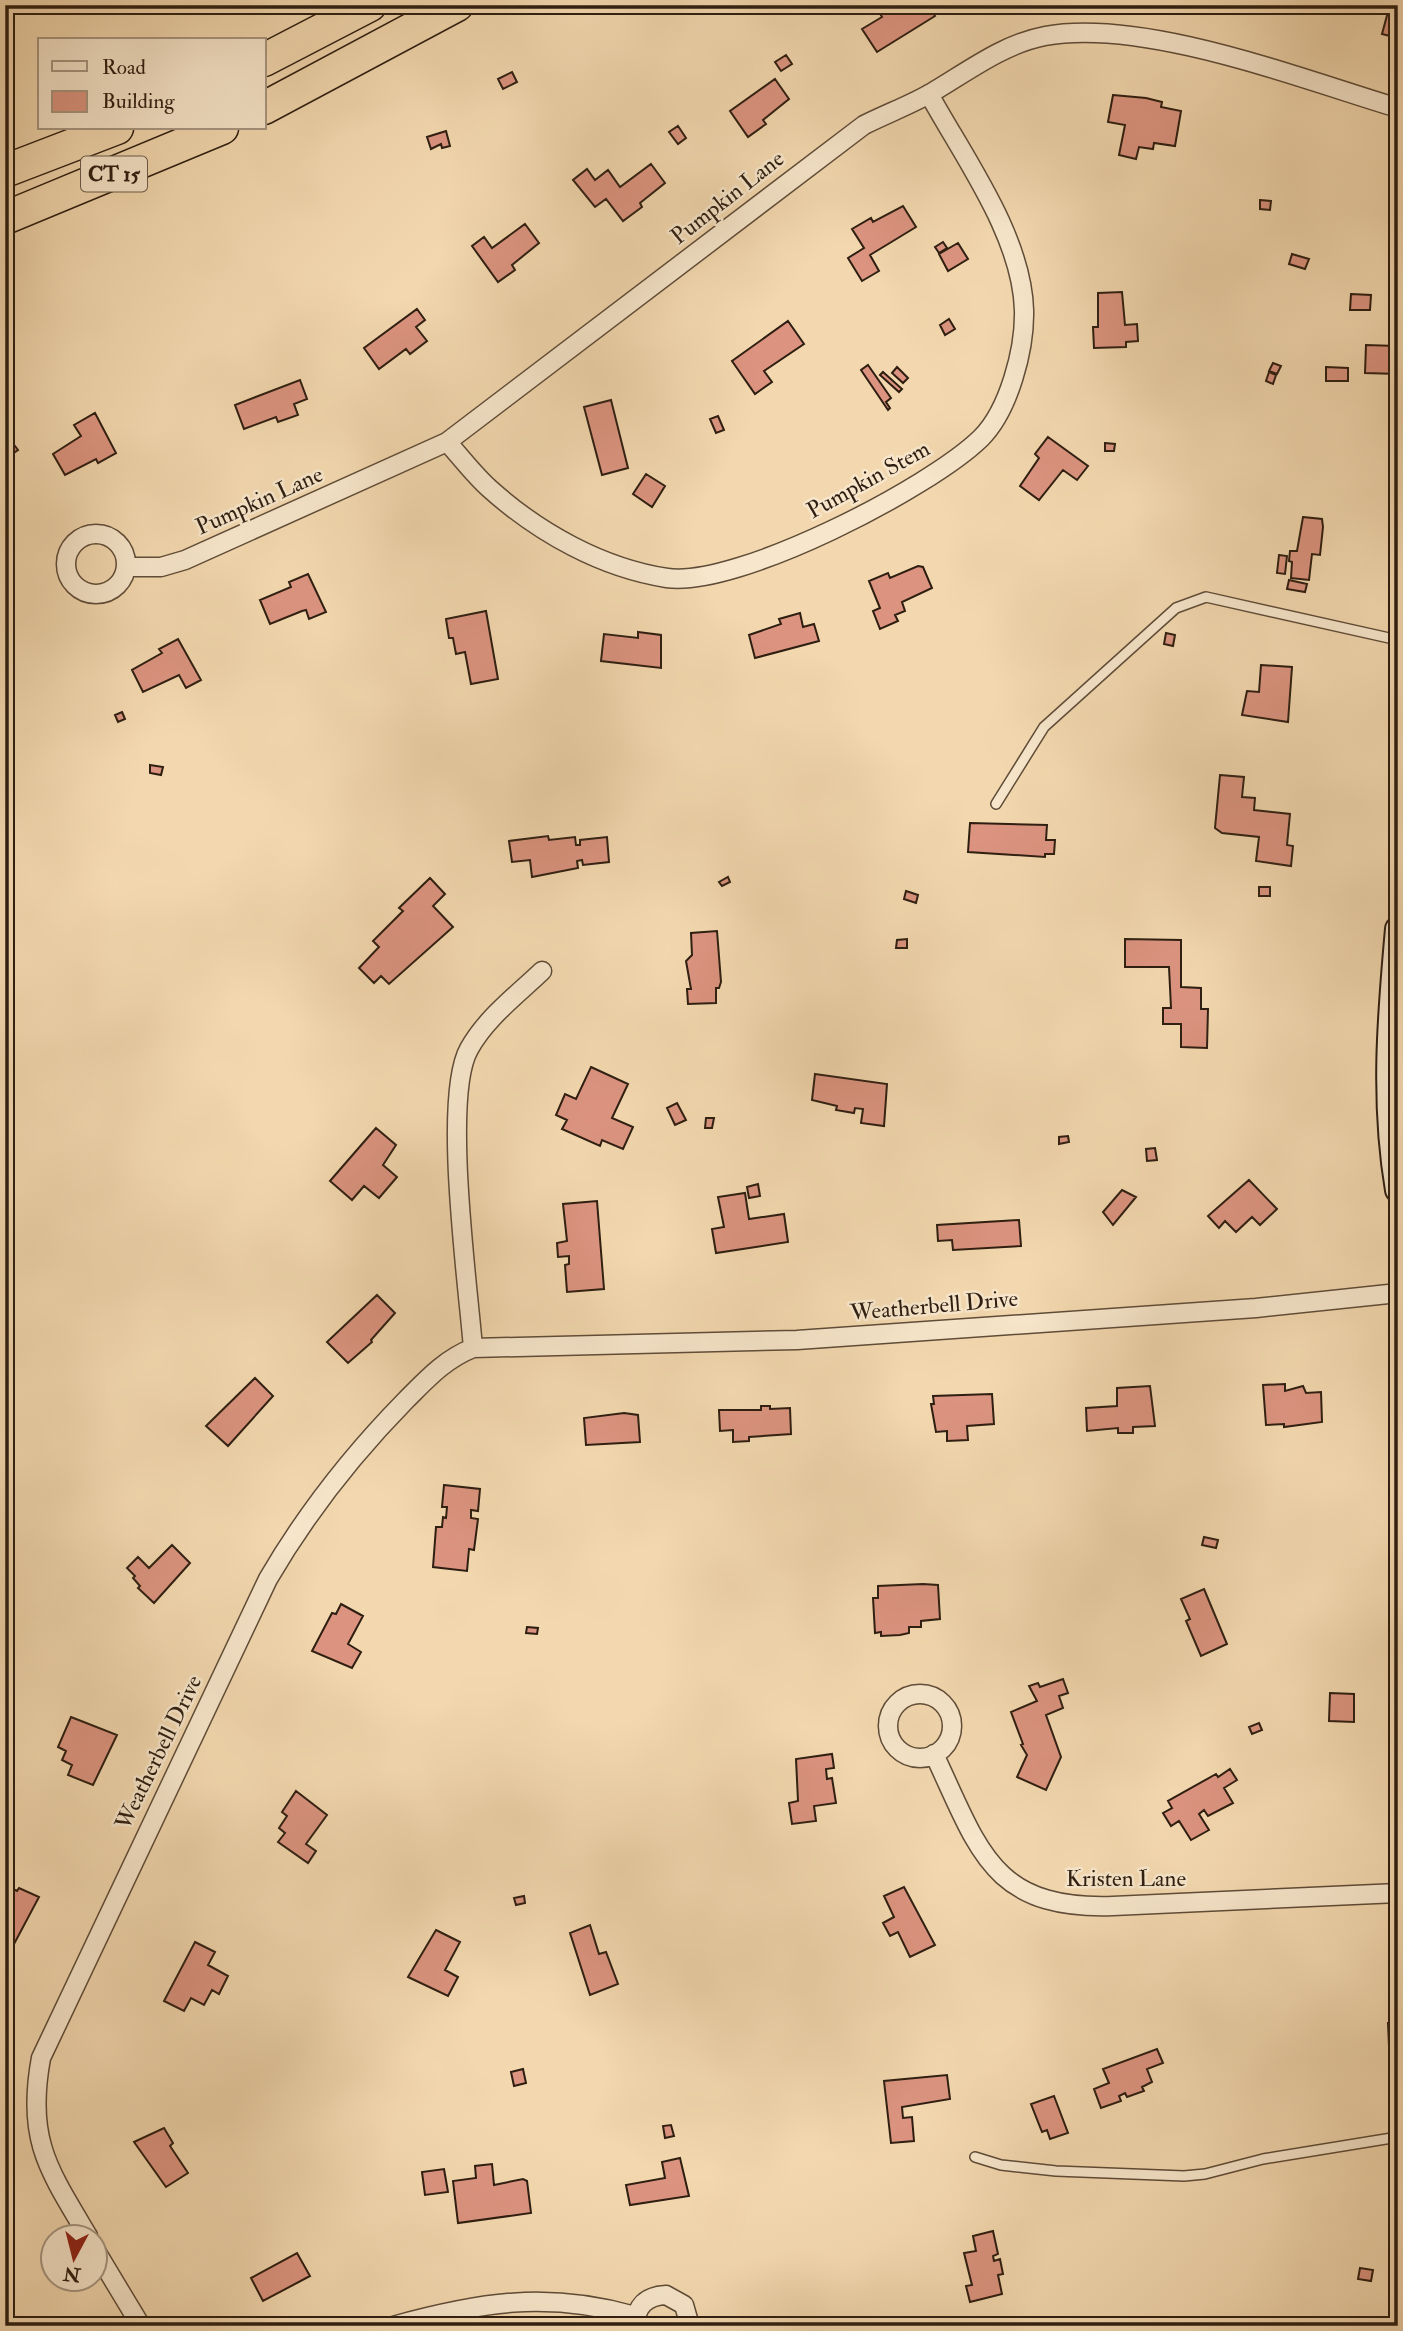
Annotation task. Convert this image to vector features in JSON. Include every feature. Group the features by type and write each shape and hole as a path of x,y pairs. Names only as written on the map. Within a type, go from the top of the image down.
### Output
{"highway":[{"path":"266,59 370,5"},
{"path":"266,107 457,5"},
{"name":"CT 15","path":"5,171 112,130"},
{"name":"CT 15","path":"5,218 217,130"}],"main road":[{"path":"1397,937 1388,1063 1389,1138 1398,1190"}],"street":[{"name":"Pumpkin Lane","path":"127,567 161,567 185,560 447,442 863,125 929,94 982,61 1045,36 1119,33 1214,53 1398,108"},
{"name":"Pumpkin Stem","path":"447,442 489,489 534,522 583,552 632,571 670,578 721,573 772,558 922,482 982,437 1007,396 1020,355 1024,310 1017,264 1004,229 929,94"},
{"path":"473,1348 458,1160 459,1078 467,1051 482,1029 542,971"},
{"name":"Weatherbell Drive","path":"79,2222 61,2192 37,2136 36,2086 41,2058 50,2037 268,1579 300,1524 362,1444 451,1357 473,1348 797,1340 1255,1308 1398,1293"},
{"name":"Kristen Lane","path":"934,1754 970,1833 986,1860 1025,1892 1054,1903 1103,1907 1398,1893"},
{"path":"108,2271 141,2326"},
{"path":"393,2326 504,2301 560,2301 635,2321 646,2300 666,2295 684,2305 690,2326"}],"lane":[{"path":"996,804 1044,727 1176,608 1206,597 1398,640"},
{"path":"975,2157 1000,2165 1056,2172 1184,2176 1263,2158 1398,2137"}],"building":[{"path":"875,5 928,5 935,16 877,52 862,29 882,17"},
{"path":"1389,8 1398,10 1398,38 1382,34"},
{"path":"786,55 792,64 781,71 775,62"},
{"path":"512,72 517,82 503,89 498,79"},
{"path":"775,79 789,99 763,120 766,124 748,137 730,111"},
{"path":"1113,95 1146,98 1162,102 1161,107 1181,111 1175,146 1154,143 1153,149 1139,147 1136,159 1119,155 1125,125 1108,122"},
{"path":"678,126 686,138 678,144 669,132"},
{"path":"446,131 450,146 442,148 441,144 431,149 427,137"},
{"path":"651,164 665,183 640,203 642,207 623,221 606,199 595,207 573,180 587,169 595,180 608,170 620,187"},
{"path":"1260,200 1271,201 1270,210 1260,209"},
{"path":"903,206 916,227 870,255 879,271 862,281 848,258 864,248 852,229 871,218 873,222"},
{"path":"525,224 539,243 512,265 515,270 498,282 472,246 484,237 492,248"},
{"path":"943,242 947,248 939,253 935,247"},
{"path":"958,243 968,259 948,271 939,254"},
{"path":"1292,254 1309,259 1305,269 1289,264"},
{"path":"1122,292 1125,325 1137,324 1138,341 1126,342 1126,347 1094,348 1093,327 1098,327 1098,293"},
{"path":"1351,294 1371,295 1370,310 1350,310"},
{"path":"417,309 425,320 416,327 427,341 410,354 406,349 379,369 364,348"},
{"path":"949,319 955,329 945,335 940,325"},
{"path":"788,321 804,344 764,371 772,382 755,394 732,361"},
{"path":"1398,338 1398,374 1365,373 1366,345 1397,346"},
{"path":"1273,363 1281,366 1277,374 1269,371"},
{"path":"868,365 891,398 886,402 890,408 888,410 861,370"},
{"path":"897,367 908,378 903,383 892,373"},
{"path":"1326,367 1348,368 1348,381 1326,381"},
{"path":"883,372 902,389 899,392 880,375"},
{"path":"1269,372 1276,375 1273,384 1266,381"},
{"path":"300,380 307,399 294,404 298,415 278,422 276,417 244,429 235,405"},
{"path":"611,400 628,468 602,475 584,407"},
{"path":"95,413 116,453 98,463 96,459 65,475 53,454 81,436 74,425"},
{"path":"718,416 724,430 716,433 710,419"},
{"path":"5,433 18,450 8,457 5,454"},
{"path":"1048,437 1088,466 1077,480 1063,470 1039,500 1020,486 1039,458 1035,454"},
{"path":"1105,443 1115,444 1114,451 1105,451"},
{"path":"646,474 665,486 652,507 633,494"},
{"path":"1303,517 1322,519 1323,527 1320,555 1312,554 1309,580 1291,578 1292,562 1289,561 1290,551 1297,551"},
{"path":"1279,555 1287,556 1285,574 1277,573"},
{"path":"918,566 923,567 932,588 902,602 905,611 895,615 898,621 880,629 873,611 880,608 869,581 888,573 890,578"},
{"path":"308,574 326,612 309,619 306,610 270,624 260,600 291,587 289,582"},
{"path":"1289,580 1307,584 1305,592 1287,589"},
{"path":"486,611 498,679 471,684 465,652 456,654 453,638 449,638 446,619"},
{"path":"800,613 803,627 814,624 819,641 755,658 749,635 781,624 779,619"},
{"path":"638,632 661,635 661,668 601,661 604,634 638,638"},
{"path":"1166,633 1175,635 1173,646 1164,644"},
{"path":"178,639 201,680 186,688 179,675 143,692 132,670 162,653 159,649"},
{"path":"1261,665 1292,667 1288,722 1242,715 1247,691 1259,692"},
{"path":"122,712 125,719 118,722 115,715"},
{"path":"150,765 163,767 161,775 150,773"},
{"path":"1220,775 1244,777 1242,797 1255,798 1254,810 1290,814 1287,845 1293,846 1291,866 1256,861 1259,837 1222,833 1215,828"},
{"path":"970,823 1047,825 1046,840 1055,840 1054,854 1045,854 1045,857 968,852"},
{"path":"548,836 549,840 575,837 576,845 580,845 580,840 607,837 609,862 583,865 582,860 577,861 578,868 532,877 530,860 512,862 509,841"},
{"path":"728,877 730,882 722,886 719,882"},
{"path":"430,878 445,894 433,906 453,927 389,984 381,976 374,983 359,968 379,947 373,941 403,911 399,908"},
{"path":"1259,887 1270,887 1270,896 1259,896"},
{"path":"906,891 918,895 916,903 904,899"},
{"path":"717,931 721,982 719,988 716,988 716,1003 688,1004 687,989 691,989 686,961 692,955 691,933"},
{"path":"907,939 907,948 896,948 897,940"},
{"path":"1125,939 1181,940 1181,987 1201,988 1201,1009 1208,1009 1207,1048 1181,1047 1181,1024 1163,1024 1163,1008 1171,1008 1169,967 1125,967"},
{"path":"591,1067 628,1084 612,1118 633,1127 623,1149 602,1140 600,1146 562,1129 567,1120 556,1115 565,1094 576,1099"},
{"path":"815,1074 887,1084 884,1126 861,1123 863,1109 855,1108 854,1113 836,1110 837,1106 812,1100"},
{"path":"677,1103 686,1120 675,1125 667,1108"},
{"path":"706,1118 714,1118 712,1128 705,1128"},
{"path":"376,1128 396,1145 383,1165 397,1177 379,1198 364,1186 352,1200 330,1181"},
{"path":"1068,1136 1069,1142 1059,1144 1059,1137"},
{"path":"1155,1148 1157,1160 1147,1161 1146,1149"},
{"path":"1249,1180 1277,1209 1260,1225 1252,1217 1236,1232 1225,1221 1219,1228 1208,1216"},
{"path":"758,1184 760,1196 749,1198 747,1187"},
{"path":"1122,1190 1136,1197 1113,1225 1103,1212"},
{"path":"745,1193 749,1219 784,1214 788,1242 716,1253 712,1229 724,1227 718,1197"},
{"path":"597,1201 604,1289 567,1292 565,1265 569,1264 569,1256 558,1257 557,1243 567,1241 563,1204"},
{"path":"1019,1220 1021,1246 953,1250 952,1240 938,1241 937,1225"},
{"path":"377,1295 395,1313 372,1342 348,1363 327,1342"},
{"path":"255,1378 273,1396 228,1446 206,1426"},
{"path":"1285,1384 1285,1391 1303,1386 1306,1393 1321,1392 1322,1422 1284,1427 1284,1424 1266,1425 1263,1385"},
{"path":"1150,1386 1155,1426 1133,1427 1133,1433 1118,1433 1118,1428 1087,1431 1086,1408 1117,1406 1117,1388"},
{"path":"992,1394 994,1424 967,1426 968,1440 947,1441 947,1431 936,1432 931,1404 934,1404 933,1396"},
{"path":"761,1406 770,1406 770,1409 790,1408 791,1434 749,1437 749,1441 733,1442 733,1430 720,1431 719,1410 761,1410"},
{"path":"624,1413 638,1415 640,1442 586,1445 584,1418"},
{"path":"444,1485 480,1489 478,1511 471,1510 471,1518 478,1519 474,1550 469,1549 467,1571 433,1567 436,1527 442,1527 443,1517 446,1518 447,1507 442,1507"},
{"path":"1204,1537 1218,1540 1216,1548 1202,1545"},
{"path":"172,1545 190,1563 154,1603 138,1588 140,1586 133,1578 135,1576 127,1568 138,1557 149,1568"},
{"path":"938,1585 940,1619 921,1621 921,1627 909,1627 909,1633 900,1635 881,1636 881,1632 875,1633 873,1598 878,1598 878,1586"},
{"path":"1204,1589 1227,1644 1201,1656 1186,1621 1190,1619 1181,1599"},
{"path":"341,1604 363,1616 348,1644 361,1652 352,1668 312,1651 332,1613 336,1614"},
{"path":"527,1627 538,1628 537,1634 526,1633"},
{"path":"1063,1679 1068,1693 1059,1696 1063,1708 1046,1715 1061,1757 1046,1790 1017,1777 1027,1755 1021,1745 1023,1744 1011,1712 1037,1701 1029,1686 1038,1683 1040,1687"},
{"path":"1330,1693 1354,1694 1354,1722 1329,1721"},
{"path":"71,1717 117,1735 93,1785 68,1775 72,1765 62,1760 66,1751 58,1747"},
{"path":"1259,1723 1262,1730 1252,1734 1249,1727"},
{"path":"832,1754 834,1768 826,1769 827,1779 832,1778 836,1803 814,1806 816,1821 792,1824 789,1803 798,1801 796,1759"},
{"path":"1230,1769 1237,1780 1224,1788 1233,1803 1208,1816 1204,1810 1199,1814 1209,1830 1191,1840 1179,1821 1171,1826 1163,1813 1172,1808 1168,1801"},
{"path":"296,1791 327,1815 306,1844 316,1851 308,1863 278,1842 285,1833 279,1828 287,1816 282,1812"},
{"path":"7,1886 39,1897 13,1946 5,1942"},
{"path":"904,1887 935,1945 910,1957 898,1932 890,1936 883,1923 894,1917 884,1896"},
{"path":"524,1896 525,1903 516,1905 514,1898"},
{"path":"590,1925 599,1954 606,1952 618,1984 590,1995 570,1933"},
{"path":"436,1930 460,1942 445,1970 458,1977 448,1996 408,1977"},
{"path":"195,1942 215,1952 208,1965 228,1976 219,1994 212,1990 204,2005 191,1998 184,2011 164,2001"},
{"path":"1396,1976 1398,2046 1389,2046 1388,2023 1397,2023"},
{"path":"1157,2049 1163,2063 1147,2069 1152,2082 1142,2087 1144,2091 1127,2097 1125,2093 1119,2096 1121,2101 1101,2108 1094,2089 1109,2083 1103,2069"},
{"path":"523,2069 526,2083 514,2086 511,2072"},
{"path":"947,2075 950,2099 902,2107 903,2118 912,2117 914,2141 891,2143 884,2081"},
{"path":"1054,2096 1068,2133 1050,2139 1047,2130 1042,2132 1031,2104"},
{"path":"671,2125 674,2136 665,2138 663,2126"},
{"path":"164,2128 173,2143 170,2146 188,2173 166,2187 134,2142"},
{"path":"680,2158 689,2196 630,2205 626,2185 665,2178 662,2162"},
{"path":"492,2164 494,2185 523,2179 527,2181 531,2213 458,2223 453,2181 476,2178 475,2166"},
{"path":"444,2169 448,2192 425,2195 422,2172"},
{"path":"993,2231 998,2254 993,2256 994,2261 1000,2259 1003,2274 998,2275 1002,2294 970,2302 966,2286 972,2285 964,2253 976,2251 973,2236"},
{"path":"297,2253 310,2276 263,2301 251,2278"},
{"path":"1360,2268 1373,2270 1371,2281 1358,2279"}]}
